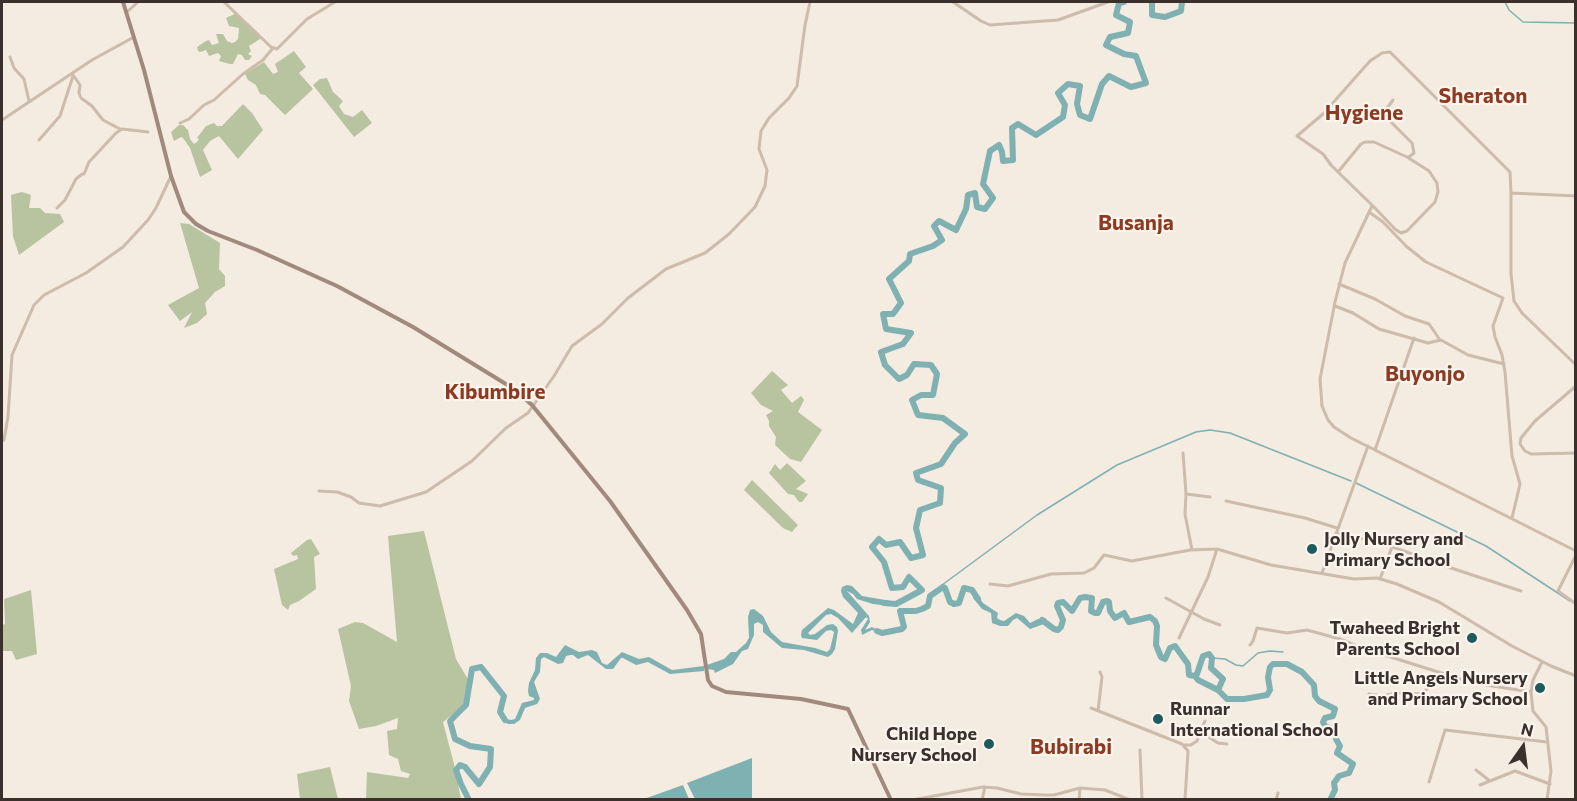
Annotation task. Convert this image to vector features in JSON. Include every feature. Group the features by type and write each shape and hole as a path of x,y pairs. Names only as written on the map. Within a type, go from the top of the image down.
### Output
{"street":[{"path":"123,2 128,11 171,177 184,212 201,227 337,286 413,327 497,378 532,405 610,501 687,610 701,634 708,680 712,686 726,692 801,699 848,709 891,800"},
{"path":"128,11 138,2"},
{"path":"224,2 273,48 277,49 306,19 335,2"},
{"path":"319,491 345,494 358,503 368,506 391,504 422,493 472,461 506,428 528,413 572,346 602,324 628,298 666,269 709,251 729,234 759,201 767,175 759,149 761,131 769,118 789,98 797,86 810,2"},
{"path":"953,2 990,25 1061,19 1108,2"},
{"path":"2,120 134,37"},
{"path":"180,123 214,100 243,74 263,60 273,48"},
{"path":"1338,172 1365,142 1374,142 1420,164 1434,177 1438,192 1434,204 1402,233 1395,229 1338,172 1323,154 1297,136 1323,114 1370,61 1387,51 1510,172 1511,274 1515,301 1522,313 1575,365"},
{"path":"10,57 14,68 24,79 29,101"},
{"path":"74,74 80,85 81,98 92,106 103,120 122,129 148,132"},
{"path":"39,140 60,116 74,74"},
{"path":"1393,100 1385,114 1412,143 1413,153 1407,157"},
{"path":"57,208 76,178 84,174 94,155 122,129"},
{"path":"2,441 8,417 12,355 34,305 44,295 86,273 123,247 152,214 171,177"},
{"path":"1511,193 1575,196"},
{"path":"1372,205 1345,263 1334,306 1320,379 1322,406 1326,417 1334,427 1375,450 1512,518 1575,553 1558,591 1575,604"},
{"path":"1369,212 1381,220 1413,253 1426,262 1503,298 1493,326 1503,364 1512,456 1520,484 1512,518"},
{"path":"1339,284 1375,299 1405,316 1429,324 1441,340 1468,355 1503,364"},
{"path":"1334,306 1353,313 1379,328 1428,343 1441,340"},
{"path":"1375,450 1414,338"},
{"path":"1575,386 1535,421 1521,438 1520,444 1525,452 1531,454 1575,453"},
{"path":"1322,573 1368,446"},
{"path":"1183,453 1185,514 1192,550"},
{"path":"1185,494 1210,497"},
{"path":"1226,501 1305,518 1337,528"},
{"path":"1336,533 1386,542 1436,563 1521,591"},
{"path":"1380,579 1393,546"},
{"path":"1179,638 1208,577 1217,549"},
{"path":"990,584 1008,586 1051,574 1084,573 1094,568 1104,555 1132,561 1192,550 1217,549 1271,565 1354,579 1380,579 1439,602 1542,662 1575,676"},
{"path":"1166,598 1220,625"},
{"path":"1250,645 1257,628 1287,633 1307,630 1473,683 1531,692"},
{"path":"1542,662 1533,680 1531,692 1533,711 1546,727 1551,765 1547,800"},
{"path":"1098,711 1102,677 1100,672"},
{"path":"1369,693 1383,696 1396,693 1422,694 1430,686 1437,673"},
{"path":"1091,708 1187,746 1197,741 1202,732 1200,730 1204,720"},
{"path":"1430,782 1445,730 1547,742"},
{"path":"1202,732 1218,743 1227,744"},
{"path":"1182,744 1188,751 1185,800"},
{"path":"1140,750 1142,800"},
{"path":"1476,770 1490,781"},
{"path":"1480,785 1515,771 1550,784"},
{"path":"982,800 986,788"},
{"path":"912,800 986,788 1021,794 1054,795 1080,788 1105,790 1130,800"},
{"path":"1079,800 1080,788"},
{"path":"1276,800 1278,793"}],"green space":[{"path":"237,13 258,33 260,39 249,46 251,51 248,54 252,56 249,60 245,60 242,55 238,54 233,64 230,64 219,61 221,56 218,53 209,56 206,50 198,51 197,47 206,41 209,40 212,45 219,43 216,34 223,34 227,41 235,42 238,39 239,28 229,26 226,18"},
{"path":"294,51 306,67 299,73 313,89 285,115 265,95 260,94 256,85 248,80 245,74 264,62 273,74 278,72 275,64"},
{"path":"327,78 333,92 343,101 339,106 344,114 353,117 362,110 372,123 354,137 313,85 320,79"},
{"path":"243,104 263,130 238,159 219,136 210,141 203,150 212,170 200,177 190,148 181,137 174,141 171,132 179,125 183,125 188,130 194,144 206,126 214,123 222,126"},
{"path":"22,192 31,195 29,208 40,208 45,213 60,214 64,222 19,255 13,236 11,195"},
{"path":"180,223 189,224 220,243 219,269 225,276 225,286 215,292 205,303 207,314 197,323 184,328 192,312 180,321 168,305 199,288"},
{"path":"772,371 788,385 781,390 792,403 801,396 804,400 798,412 822,430 801,462 790,459 775,445 776,437 769,426 766,415 773,411 761,405 751,393"},
{"path":"787,463 806,481 796,489 808,494 802,502 799,502 794,495 788,494 769,473 775,464 780,470"},
{"path":"752,480 798,525 792,532 783,528 744,490"},
{"path":"424,531 456,659 469,681 464,703 443,722 461,799 366,799 367,772 408,778 410,774 401,771 398,759 389,755 387,731 397,729 398,718 359,729 349,701 351,686 338,629 355,622 363,623 397,642 388,536"},
{"path":"311,539 320,554 314,557 316,589 290,605 288,610 282,605 274,569 298,559 297,555 293,556 291,553"},
{"path":"31,590 37,654 16,660 12,651 2,649 2,625 5,624 4,599"},
{"path":"330,767 338,799 300,799 297,774"}],"water":[{"path":"852,586 862,596 891,601 889,606 873,604 857,599 847,591 869,616 870,622 865,630 872,627 882,633 872,630 862,635 861,630 868,619 866,617 852,633 838,618 831,614 826,615 808,633 815,634 827,625 833,624 837,627 835,649 828,657 804,650 782,648 763,632 763,625 758,622 754,624 754,635 748,649 742,651 733,664 715,673 714,670 707,669 707,665 724,659 746,643 749,638 748,617 750,610 754,609 763,616 771,632 782,642 827,652 830,649 834,632 826,631 817,640 802,638 802,630 828,608 853,624 858,613 843,597 841,591 842,587"},
{"path":"975,592 983,603 998,613 997,618 1000,620 1004,621 1016,613 1024,616 1030,623 1046,618 1046,626 1044,624 1030,629 1017,618 1008,626 992,623 991,613 982,609 973,598"},
{"path":"565,645 579,652 592,650 597,652 602,663 607,665 622,652 639,659 649,657 672,670 704,666 704,671 670,674 648,662 636,665 623,658 613,669 606,669 588,655 578,659 573,655 566,656 563,663 558,664 544,657 541,659 540,672 534,682 540,699 537,704 525,708 520,720 514,724 503,721 500,715 502,714 506,719 515,719 522,703 534,700 529,696 529,683 535,670 536,658 540,653 556,657"},
{"path":"752,758 752,799 695,799 687,783"},
{"path":"683,785 689,799 644,799"}],"waterway":[{"path":"884,603 896,604 922,590 909,577 903,587 892,588 884,562 872,547 879,539 886,545 900,542 911,558 923,555 916,528 920,510 940,503 941,488 918,480 916,473 941,464 955,443 965,434 943,418 918,415 912,400 921,395 933,395 937,374 931,365 914,364 907,375 899,379 885,365 881,352 903,344 911,333 886,329 883,314 893,314 901,303 889,279 909,261 910,254 933,246 942,240 934,226 939,221 956,230 966,209 968,195 975,193 977,207 985,209 993,198 983,184 990,151 999,145 1003,161 1013,160 1012,128 1018,124 1036,135 1063,117 1065,105 1058,93 1068,84 1080,86 1077,104 1080,115 1090,119 1102,84 1109,76 1131,87 1146,83 1136,56 1124,54 1106,45 1110,37 1128,33 1130,22 1116,15 1119,3 1124,2"},
{"path":"1152,2 1152,15 1165,17 1181,11 1182,2"},
{"path":"1505,2 1509,10 1523,22 1576,23"},
{"path":"943,587 942,585 1037,515 1117,465 1196,432 1210,430 1230,433 1351,481"},
{"path":"1356,483 1486,546 1570,601"},
{"path":"877,631 882,633 902,629 904,627 900,611 916,611 928,606 930,596 943,587 950,602 954,604 959,603 964,588 972,590 978,599"},
{"path":"1042,620 1058,630 1063,620 1057,606 1058,603 1063,602 1072,611 1080,598 1085,597 1092,598 1091,611 1095,613 1098,613 1103,602 1107,601 1115,618 1124,613 1129,622 1150,617 1157,626 1156,645 1161,657 1165,659 1170,648 1175,646 1188,664 1189,675 1195,676 1203,656 1209,654 1212,658 1211,668 1223,679 1218,690 1227,699 1267,695 1270,690 1268,677 1273,664 1287,664 1302,672 1314,685 1315,696 1319,701 1335,709 1333,716 1325,718 1323,722 1325,726 1336,730 1336,739 1340,746 1337,753 1353,764 1349,773 1339,776 1334,783 1335,790 1330,800"},
{"path":"1212,658 1225,659 1243,666 1258,653 1283,652"},
{"path":"469,800 456,770 460,765 465,767 479,784 490,767 491,749 470,746 455,739 450,721 466,705 472,669 481,667 504,696 500,712 505,720"},
{"path":"1195,676 1198,680 1218,690"}],"place":[{"name":"Jolly Nursery and Primary School","path":"1312,549"},
{"name":"Twaheed Bright Parents School","path":"1472,638"},
{"name":"Little Angels Nursery and Primary School","path":"1540,688"},
{"name":"Runnar International School","path":"1158,719"},
{"name":"Child Hope Nursery School","path":"989,744"}],"district":[{"name":"Sheraton","path":"1483,96"},
{"name":"Hygiene","path":"1364,113"},
{"name":"Busanja","path":"1136,223"},
{"name":"Buyonjo","path":"1425,374"},
{"name":"Kibumbire","path":"495,392"},
{"name":"Bubirabi","path":"1071,747"}]}
